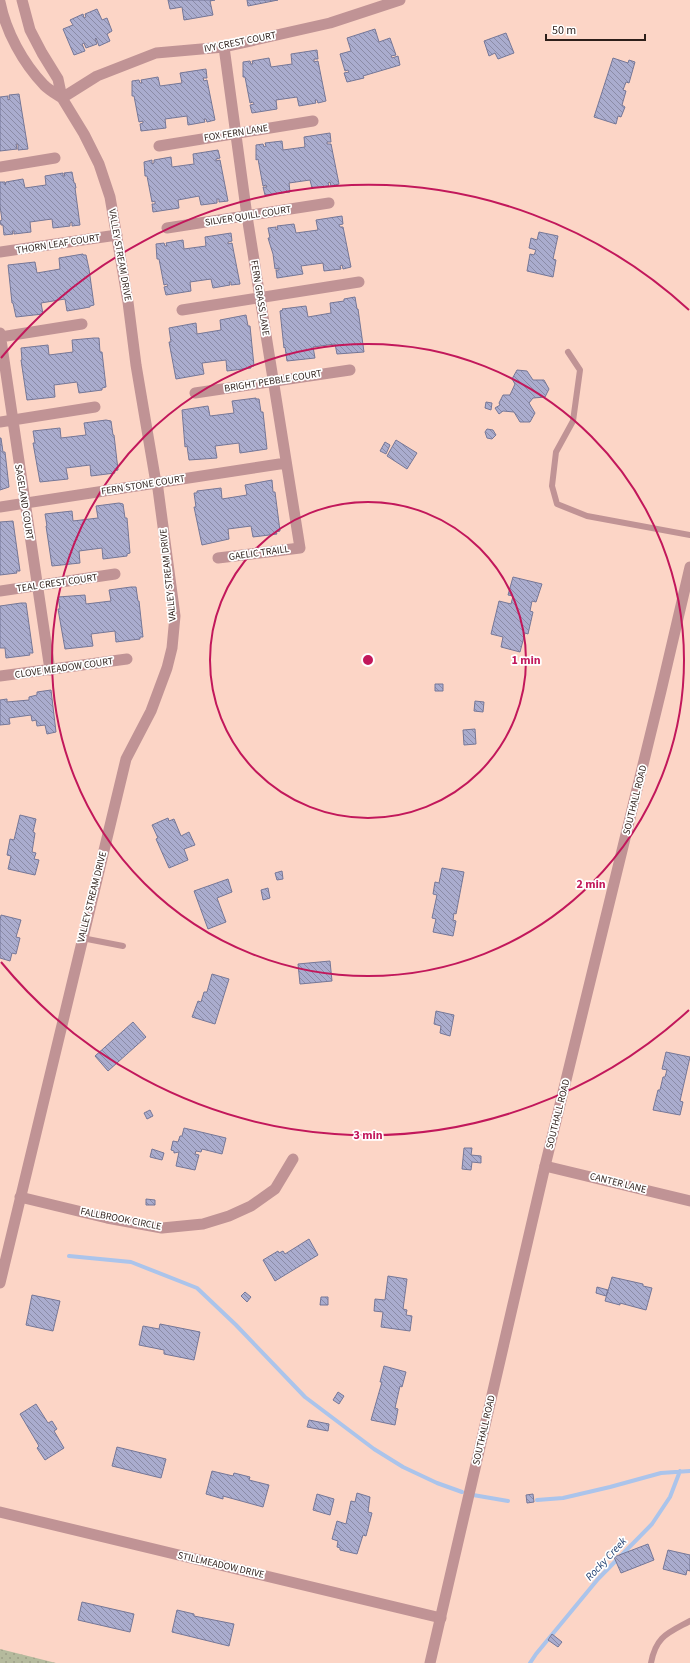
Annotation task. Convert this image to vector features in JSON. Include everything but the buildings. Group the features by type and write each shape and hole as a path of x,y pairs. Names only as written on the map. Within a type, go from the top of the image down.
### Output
{"street":[{"name":"VALLEY STREAM DRIVE","path":"0,1283 126,759 151,711 167,668 172,648 174,616 158,489 110,197 99,164 84,134 62,98 58,79 30,30 22,0"},
{"name":"IVY CREST COURT","path":"62,98 97,76 156,53 224,47 330,23 400,0"},
{"name":"VALLEY STREAM DRIVE","path":"0,2 2,12 11,35 25,59 45,86 62,98"},
{"name":"FERN GRASS LANE","path":"224,47 247,216 300,548"},
{"name":"FOX FERN LANE","path":"159,146 313,121"},
{"path":"0,167 55,158"},
{"name":"SILVER QUILL COURT","path":"167,228 329,203"},
{"name":"THORN LEAF COURT","path":"0,252 117,235"},
{"path":"182,310 359,282"},
{"path":"0,336 82,324"},
{"name":"SAGELAND COURT","path":"0,336 50,670"},
{"name":"BRIGHT PEBBLE COURT","path":"195,393 350,370"},
{"path":"0,422 95,407"},
{"name":"FERN STONE COURT","path":"0,507 286,463"},
{"name":"GAELIC TRAILL","path":"218,558 300,548"},
{"name":"SOUTHALL ROAD","path":"430,1663 545,1166 658,706 690,567"},
{"name":"TEAL CREST COURT","path":"0,591 115,574"},
{"name":"CLOVE MEADOW COURT","path":"0,676 127,659"},
{"name":"FALLBROOK CIRCLE","path":"20,1197 108,1218 162,1228 203,1224 229,1216 252,1206 275,1189 293,1159"},
{"name":"CANTER LANE","path":"545,1166 690,1201"},
{"name":"STILLMEADOW DRIVE","path":"0,1512 441,1618"}],"lane":[{"path":"568,352 580,370 573,421 556,452 552,486 557,504 587,516 690,534"},
{"path":"82,938 122,946"},
{"path":"651,1663 656,1644 665,1634 690,1621"}],"green space":[{"path":"0,1649 56,1663 0,1663"}],"waterway":[{"path":"69,1256 131,1262 197,1288 236,1325 305,1397 374,1449 403,1467 437,1483 462,1492"},
{"name":"Rocky Creek","path":"530,1663 598,1579 652,1524 670,1497 680,1471"},
{"path":"537,1500 563,1498 661,1473 690,1471"},
{"path":"473,1495 508,1501"}]}
